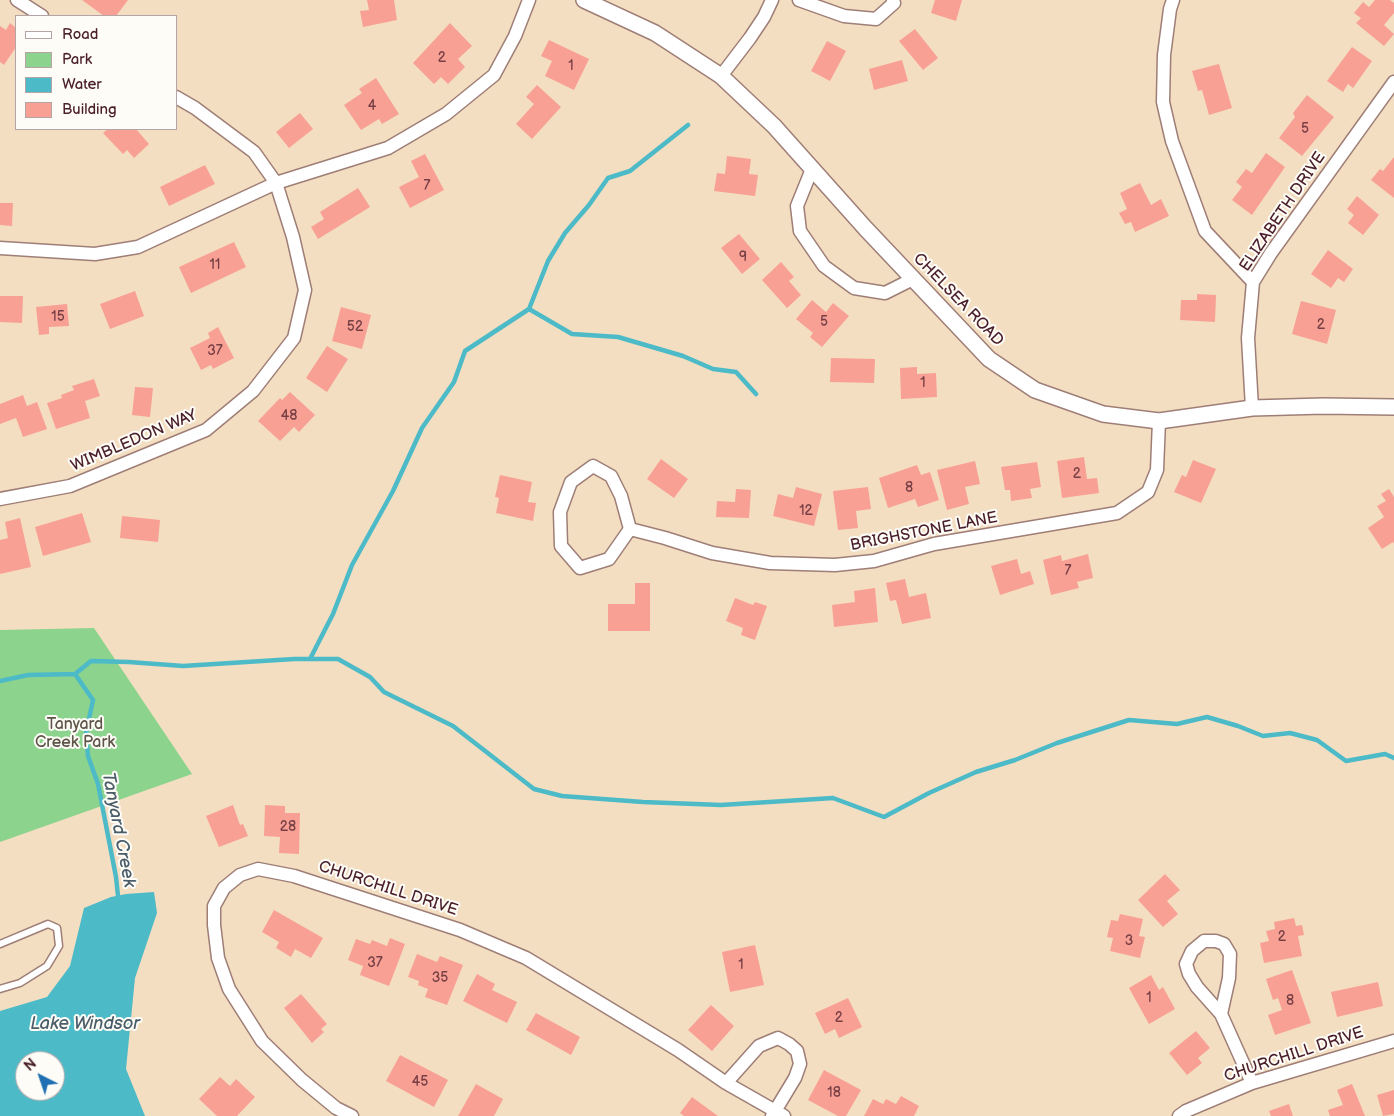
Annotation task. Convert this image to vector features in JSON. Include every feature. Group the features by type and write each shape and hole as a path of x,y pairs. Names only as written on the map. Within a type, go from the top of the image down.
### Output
{"street":[{"path":"17,0 40,15"},
{"path":"0,248 95,254 138,247 276,183 388,148 446,114 494,75 515,36 529,0"},
{"name":"CHELSEA ROAD","path":"584,0 655,33 721,76 774,126 913,280 989,359 1035,390 1102,414 1159,421 1252,408 1394,407"},
{"path":"721,76 750,38 772,0"},
{"path":"799,0 844,16 876,19 894,3 893,0"},
{"path":"1173,0 1170,8 1164,55 1163,102 1172,141 1205,231 1253,282"},
{"name":"ELIZABETH DRIVE","path":"1252,408 1248,338 1253,282 1271,252 1394,82"},
{"name":"WIMBLEDON WAY","path":"0,499 70,486 206,430 253,391 294,338 305,290 293,237 276,183 254,152 178,98"},
{"path":"812,169 797,206 800,231 824,266 854,288 885,293 913,280"},
{"name":"BRIGHSTONE LANE","path":"630,529 665,538 712,554 770,563 835,566 874,561 934,544 1117,513 1148,492 1158,470 1159,421"},
{"path":"593,466 611,476 621,496 630,529 609,559 580,568 561,546 560,512 570,482 593,466"},
{"name":"CHURCHILL DRIVE","path":"352,1116 336,1108 302,1080 262,1041 230,989 218,958 214,906 224,888 240,875 258,869 294,876 460,930 526,958 670,1045 778,1115"},
{"path":"1221,1014 1229,978 1230,954 1224,944 1216,941 1204,941 1192,951 1186,964 1188,974 1221,1014 1252,1083"},
{"path":"726,1082 759,1046 778,1038 789,1044 797,1051 800,1064 796,1078 778,1115"},
{"name":"CHURCHILL DRIVE","path":"1179,1116 1186,1111 1252,1083 1394,1041"}],"lane":[{"path":"0,944 48,924 57,928 59,946 47,966 20,983 0,990"}],"green space":[{"name":"Tanyard Creek Park","path":"94,628 192,774 0,842 0,630"}],"water":[{"name":"Lake Windsor","path":"154,892 157,913 135,978 126,1069 145,1116 0,1116 0,1011 47,997 70,966 84,908 111,897"}],"building":[{"path":"82,0 128,0 117,15 103,15"},
{"path":"367,0 394,0 397,20 363,27 360,11 369,10"},
{"path":"935,0 962,0 956,21 931,13"},
{"path":"1375,0 1390,0 1394,3 1394,13 1384,25 1394,34 1384,46 1356,23 1361,18 1354,13 1363,2 1369,7"},
{"path":"10,23 15,27 15,48 4,65 0,62 0,26 6,30"},
{"path":"450,23 472,46 458,59 465,67 448,84 441,77 434,84 413,63"},
{"path":"915,29 938,58 923,70 899,41"},
{"path":"549,40 589,59 574,90 545,76 552,61 541,56"},
{"path":"827,41 846,51 830,81 811,71"},
{"path":"1352,47 1372,61 1353,88 1348,84 1343,92 1327,81"},
{"path":"902,60 908,81 874,90 869,69"},
{"path":"1219,64 1232,108 1209,115 1202,90 1198,91 1192,71"},
{"path":"376,78 399,114 382,124 379,119 361,130 344,105 362,93 359,89"},
{"path":"537,85 561,107 532,139 516,124 534,104 526,97"},
{"path":"1307,95 1334,117 1302,156 1279,138 1295,117 1293,113"},
{"path":"300,113 313,129 289,148 276,132"},
{"path":"107,130 137,130 149,144 134,158 127,150 123,154 103,133"},
{"path":"1266,153 1285,167 1252,215 1232,200 1242,187 1236,182 1246,169 1252,173"},
{"path":"425,154 444,190 410,208 399,187 419,177 411,161"},
{"path":"727,156 751,159 749,174 758,175 755,196 714,191 717,173 725,174"},
{"path":"1394,157 1394,198 1371,180 1380,169 1383,171"},
{"path":"205,165 215,184 169,206 160,187"},
{"path":"1140,183 1151,205 1161,199 1169,216 1135,232 1131,222 1125,224 1119,213 1127,209 1120,193"},
{"path":"358,188 370,207 318,239 311,227 324,219 320,212"},
{"path":"1357,196 1379,215 1363,235 1348,223 1354,215 1347,209"},
{"path":"0,203 13,203 12,226 0,225"},
{"path":"739,234 760,259 742,274 721,248"},
{"path":"234,242 246,267 191,293 179,267"},
{"path":"1328,250 1353,269 1344,282 1338,278 1331,288 1311,274"},
{"path":"781,262 794,277 789,281 801,295 787,308 762,280"},
{"path":"135,291 144,316 110,329 100,304"},
{"path":"1197,294 1216,295 1215,322 1180,320 1181,300 1197,300"},
{"path":"0,296 23,296 22,323 0,322"},
{"path":"812,300 826,312 833,303 849,316 822,347 810,337 813,333 796,319"},
{"path":"1301,301 1336,310 1327,344 1292,334"},
{"path":"67,304 69,326 49,327 49,334 39,335 36,307"},
{"path":"341,307 371,315 362,349 332,341"},
{"path":"218,327 234,358 213,369 211,365 201,370 190,348 210,338 208,333"},
{"path":"327,346 348,359 327,392 306,378"},
{"path":"831,358 875,359 874,383 830,382"},
{"path":"917,367 917,374 936,373 937,397 901,399 900,368"},
{"path":"94,379 100,396 85,401 90,418 56,429 47,403 62,398 61,395 74,390 72,386"},
{"path":"135,387 153,388 150,417 132,415"},
{"path":"290,392 315,415 299,432 294,427 280,441 258,421 280,398 282,400"},
{"path":"23,395 27,406 37,402 47,429 23,437 16,418 0,424 0,404"},
{"path":"1084,457 1087,479 1097,478 1099,493 1062,498 1057,461"},
{"path":"661,459 688,479 674,498 647,479"},
{"path":"1193,460 1216,469 1201,503 1174,492 1182,475 1186,477"},
{"path":"975,461 980,484 965,487 969,504 947,510 937,470"},
{"path":"1037,462 1041,487 1030,489 1032,498 1011,501 1010,490 1005,490 1001,467"},
{"path":"917,465 921,475 930,472 939,500 918,507 915,499 888,508 879,478"},
{"path":"500,475 532,482 528,502 536,503 533,521 496,513 499,498 495,497"},
{"path":"796,487 822,494 814,526 773,516 778,494 793,498"},
{"path":"868,487 871,509 856,511 858,528 838,530 833,491"},
{"path":"736,489 751,490 749,518 716,517 717,501 735,502"},
{"path":"1389,489 1394,497 1394,544 1393,542 1382,549 1368,528 1384,517 1377,506 1386,501 1381,494"},
{"path":"82,513 91,542 43,556 35,527"},
{"path":"122,516 160,520 158,542 120,538"},
{"path":"20,518 31,567 0,574 0,540 8,538 5,522"},
{"path":"1088,554 1093,578 1077,582 1079,588 1051,595 1043,560 1061,555 1062,561"},
{"path":"1017,559 1021,574 1030,571 1034,584 1000,595 991,566"},
{"path":"905,579 909,597 926,593 931,618 902,624 896,600 890,601 886,583"},
{"path":"635,583 650,583 650,631 608,631 608,604 635,604"},
{"path":"875,588 878,622 834,627 832,605 855,602 854,591"},
{"path":"735,598 753,605 755,602 767,606 755,640 741,635 743,628 726,621"},
{"path":"233,805 240,825 243,824 248,836 219,847 206,816"},
{"path":"265,805 285,806 285,813 300,813 299,854 279,853 280,837 264,836"},
{"path":"1165,874 1180,890 1167,901 1178,914 1163,927 1138,900"},
{"path":"274,910 323,938 311,958 295,949 291,957 276,948 279,942 262,932"},
{"path":"1120,914 1143,919 1139,936 1145,937 1140,958 1110,951 1113,938 1107,937 1111,920 1118,921"},
{"path":"1294,918 1296,926 1302,925 1304,935 1298,936 1302,956 1264,963 1260,943 1269,941 1266,931 1275,929 1274,922"},
{"path":"390,938 405,944 389,986 360,975 363,966 348,960 356,939 370,944 372,940 387,946"},
{"path":"755,945 764,985 730,992 722,952"},
{"path":"417,954 437,962 440,956 463,965 447,1005 425,997 428,989 418,985 419,981 408,977"},
{"path":"1292,970 1311,1023 1275,1035 1268,1015 1282,1010 1278,998 1273,1000 1266,979"},
{"path":"477,974 495,984 492,990 517,1002 507,1023 463,1001"},
{"path":"1151,975 1159,990 1163,987 1175,1009 1149,1024 1129,988"},
{"path":"1378,982 1383,1006 1337,1017 1331,992"},
{"path":"301,994 327,1024 321,1029 324,1032 312,1043 284,1008"},
{"path":"848,998 862,1027 839,1038 835,1029 825,1034 815,1013"},
{"path":"711,1005 734,1026 712,1051 688,1030"},
{"path":"536,1013 580,1037 571,1055 526,1030"},
{"path":"1196,1031 1210,1048 1198,1058 1202,1063 1187,1075 1169,1053"},
{"path":"400,1055 448,1080 434,1107 386,1081"},
{"path":"824,1070 861,1090 846,1116 838,1116 808,1100"},
{"path":"220,1077 230,1086 236,1079 255,1097 237,1116 217,1116 199,1099"},
{"path":"476,1084 503,1099 494,1116 458,1116"},
{"path":"1352,1084 1365,1116 1330,1116 1328,1110 1343,1105 1337,1090"},
{"path":"1394,1090 1394,1114 1383,1116 1377,1095"},
{"path":"901,1096 919,1106 914,1116 864,1116 873,1099 883,1104 886,1099 896,1104"},
{"path":"692,1097 718,1116 684,1116 680,1113"},
{"path":"1289,1104 1293,1116 1271,1116 1269,1111"}],"waterway":[{"path":"310,659 333,614 352,565 393,491 422,428 454,382 465,351 529,309 548,261 565,233 589,205 608,178 630,171 688,125"},
{"path":"529,309 572,334 618,337 683,356 713,369 736,372 756,394"},
{"path":"75,674 91,661 183,666 294,659 338,659 370,677 384,692 453,726 534,789 562,796 643,802 721,805 833,798 884,817 929,793 976,772 1129,720 1177,724 1207,717 1263,736 1290,733 1317,740 1346,761 1385,754 1394,758"},
{"name":"Tanyard Creek","path":"0,681 28,675 75,674 93,700 86,733 88,756 98,784 116,877 118,896 116,901"}]}
